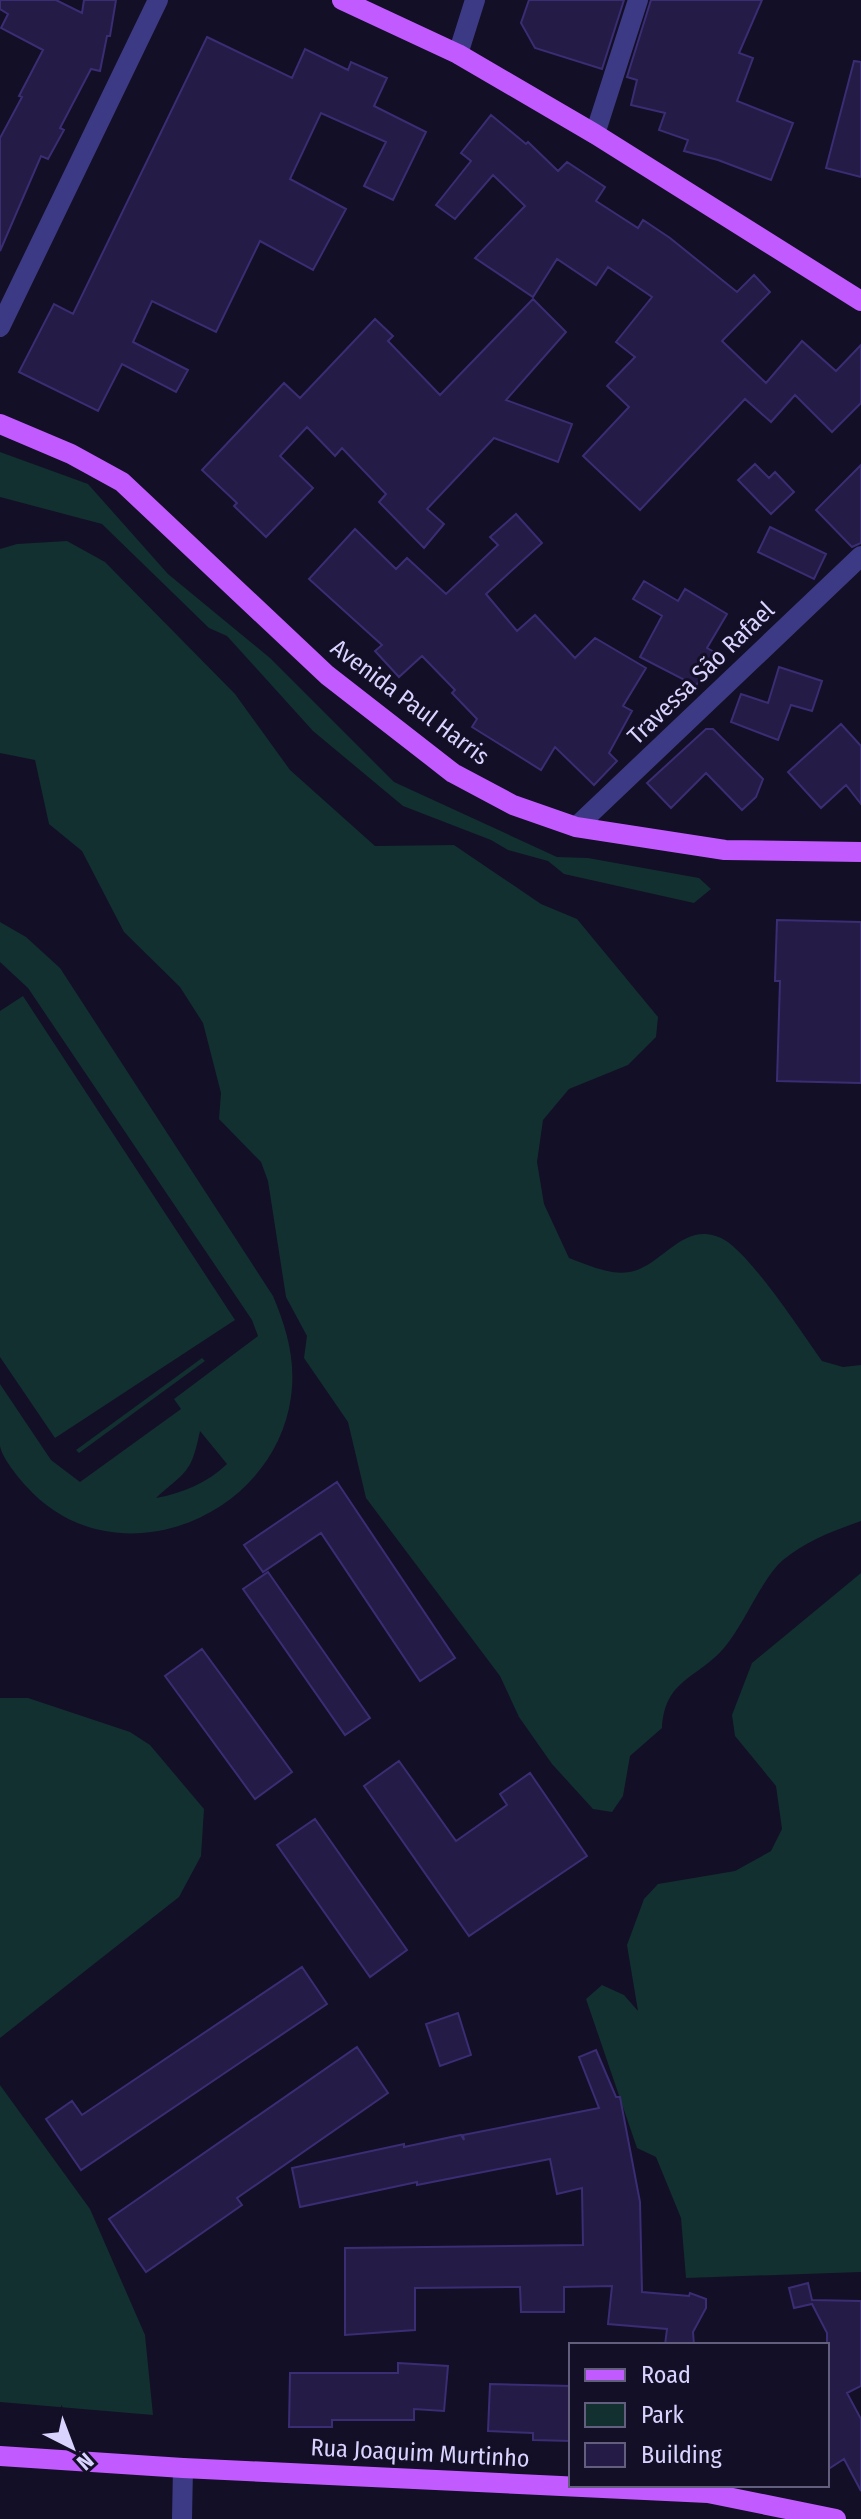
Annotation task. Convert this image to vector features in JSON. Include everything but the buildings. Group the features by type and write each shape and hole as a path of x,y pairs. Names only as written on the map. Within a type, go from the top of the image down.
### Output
{"main road":[{"path":"342,0 458,54 595,134 861,301"},
{"name":"Avenida Paul Harris","path":"0,424 71,454 122,482 327,675 453,773 513,805 576,827 725,850 861,852"},
{"name":"Rua Joaquim Murtinho","path":"0,2456 569,2486"},
{"name":"Rua Joaquim Murtinho","path":"582,2487 708,2493 836,2519"}],"street":[{"path":"0,327 158,0"},
{"path":"458,54 475,0"},
{"path":"595,134 638,0"},
{"name":"Travessa São Rafael","path":"576,827 861,556"},
{"path":"182,2519 183,2468"}],"green space":[{"path":"0,452 88,484 168,574 270,658 394,782 557,857 588,858 699,878 711,889 694,903 564,874 548,861 508,850 491,840 403,806 313,731 227,636 209,628 102,524 0,497"},
{"path":"67,541 105,562 235,694 290,770 375,846 454,845 541,904 577,919 658,1017 656,1037 628,1065 569,1089 543,1120 537,1162 544,1204 569,1258 601,1269 634,1271 696,1235 708,1234 721,1238 760,1275 822,1361 843,1367 861,1365 861,1521 810,1542 775,1568 724,1648 676,1689 664,1712 662,1728 630,1756 623,1796 612,1812 593,1809 552,1764 519,1717 500,1676 366,1498 348,1422 304,1358 307,1336 286,1297 268,1181 261,1162 219,1119 221,1093 203,1023 180,987 124,932 82,851 49,824 35,760 0,753 0,549 17,544"},
{"path":"0,922 26,937 60,968 273,1296 282,1321 289,1345 292,1384 278,1440 255,1476 222,1505 184,1524 143,1533 101,1530 61,1515 26,1486 1,1451 0,1384 51,1460 80,1482 181,1409 174,1399 258,1336 252,1320 28,988 0,962","holes":["200,1431 227,1464 194,1486 156,1498 190,1464"]},
{"path":"23,996 235,1320 55,1438 0,1357 0,1011"},
{"path":"202,1358 205,1361 79,1453 76,1450"},
{"path":"861,1573 861,2272 686,2278 681,2218 656,2157 637,2148 586,1999 602,1985 624,1995 638,2011 627,1945 644,1899 658,1884 735,1871 771,1851 782,1829 776,1786 735,1736 732,1715 752,1663"},
{"path":"0,1698 28,1698 130,1732 150,1745 204,1809 201,1856 179,1897 0,2038"},
{"path":"0,2085 90,2209 145,2335 153,2415 0,2402"}]}
